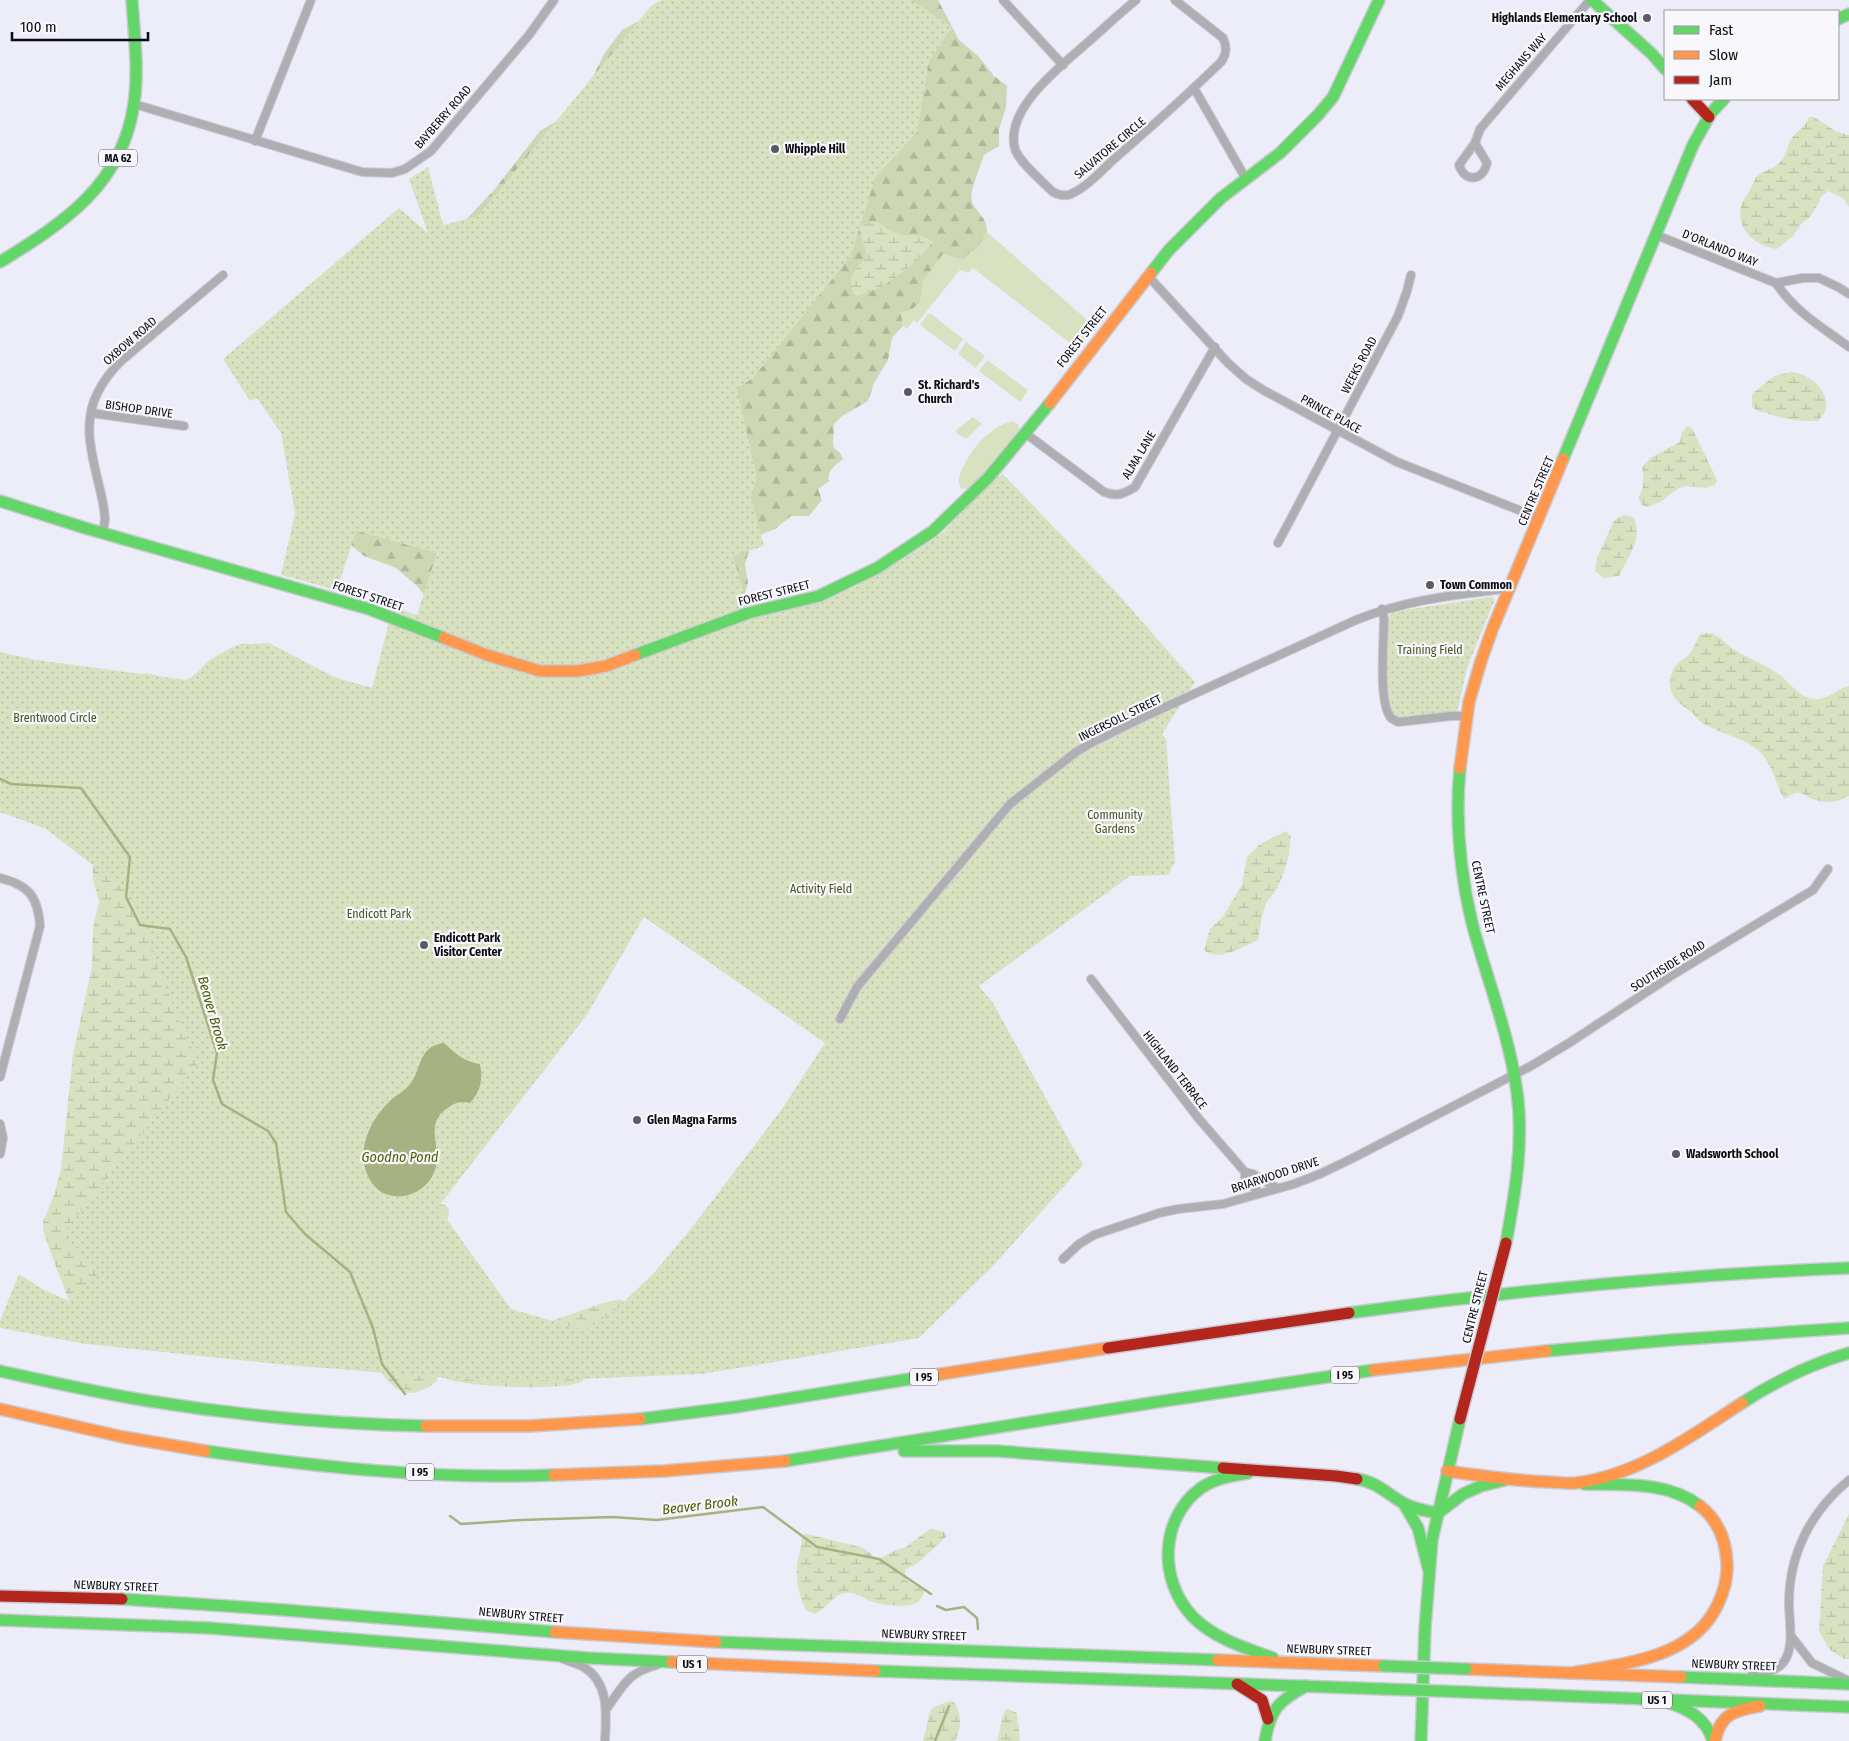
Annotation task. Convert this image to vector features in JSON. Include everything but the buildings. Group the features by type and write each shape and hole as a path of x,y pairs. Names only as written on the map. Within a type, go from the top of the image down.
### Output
{"main road":[{"name":"MA 62","path":"0,262 56,227 77,211 93,194 121,154 130,126 134,104 135,67 132,0"},
{"name":"FOREST STREET","path":"0,501 369,609 487,655 540,671 578,671 606,666 748,613 819,596 877,568 936,528 988,478 1169,250 1221,198 1274,158 1302,133 1333,97 1379,0"},
{"path":"1591,0 1652,54 1664,68"},
{"path":"1693,100 1709,117"},
{"name":"CENTRE STREET","path":"1421,1741 1428,1571 1432,1540 1447,1471 1506,1243 1516,1188 1517,1098 1514,1075 1507,1042 1469,910 1460,856 1459,786 1467,716 1482,657 1693,145 1709,117 1723,100"},
{"name":"I 95","path":"0,1371 74,1388 168,1405 292,1420 397,1426 479,1427 605,1422 736,1407 1279,1321 1435,1301 1709,1275 1849,1267"},
{"name":"I 95","path":"0,1409 125,1437 194,1449 315,1465 384,1471 503,1476 641,1472 743,1466 844,1452 1376,1370 1598,1346 1849,1328"},
{"path":"1574,1483 1620,1472 1644,1463 1695,1434 1738,1404 1776,1381 1799,1369 1849,1353"},
{"path":"844,1452 997,1451 1356,1478 1369,1481 1404,1503 1422,1511 1438,1513 1463,1494 1481,1486 1505,1480"},
{"path":"1258,1471 1226,1476 1212,1482 1189,1497 1177,1512 1172,1524 1167,1553 1173,1584 1191,1614 1200,1623 1212,1632 1237,1645 1284,1662"},
{"path":"1447,1471 1505,1480 1655,1488 1673,1491 1687,1496 1709,1512 1717,1524 1726,1550 1728,1573 1723,1596 1706,1622 1682,1644 1665,1651 1572,1673"},
{"path":"1404,1503 1415,1519 1420,1532 1428,1571"},
{"name":"NEWBURY STREET","path":"0,1596 108,1598 284,1610 549,1632 722,1642 1849,1683"},
{"name":"US 1","path":"0,1620 96,1622 209,1628 555,1656 667,1663 1849,1708"},
{"path":"1237,1684 1262,1700 1268,1719 1265,1741"},
{"path":"1268,1719 1281,1701 1306,1686"},
{"path":"1658,1700 1692,1712 1712,1732 1714,1741"},
{"path":"1714,1741 1718,1726 1728,1715 1751,1707 1776,1704"}],"street":[{"path":"255,141 312,0"},
{"name":"BAYBERRY ROAD","path":"134,104 362,172 392,172 405,169 431,151 528,35 554,0"},
{"path":"1003,0 1063,65"},
{"name":"SALVATORE CIRCLE","path":"1136,0 1043,83 1029,100 1015,127 1014,140 1016,151 1053,192 1060,195 1073,193 1091,179 1172,110 1226,55 1223,38 1175,0"},
{"name":"MEGHANS WAY","path":"1475,143 1480,129 1591,0"},
{"path":"1194,88 1246,180"},
{"name":"D'ORLANDO WAY","path":"1656,235 1776,283"},
{"name":"OXBOW ROAD","path":"103,532 104,509 89,437 91,414 97,393 108,375 121,361 223,275"},
{"name":"WEEKS ROAD","path":"1278,543 1398,316 1407,291 1410,275"},
{"name":"PRINCE PLACE","path":"1148,276 1246,379 1397,462 1539,518"},
{"path":"1849,294 1819,278 1803,278 1776,283 1784,296 1797,308 1849,347"},
{"name":"ALMA LANE","path":"1025,433 1104,492 1114,496 1127,492 1135,487 1215,348"},
{"name":"BISHOP DRIVE","path":"91,414 184,426"},
{"name":"INGERSOLL STREET","path":"840,1019 857,987 1010,804 1076,752 1185,698 1382,610 1408,602 1510,588"},
{"path":"1382,610 1384,618 1383,692 1391,719 1398,722 1467,716"},
{"name":"SOUTHSIDE ROAD","path":"1514,1075 1569,1043 1674,974 1813,890 1828,869"},
{"path":"0,878 24,887 31,893 37,903 40,926 0,1077"},
{"name":"HIGHLAND TERRACE","path":"1091,979 1199,1119 1245,1172 1246,1177 1259,1193"},
{"name":"BRIARWOOD DRIVE","path":"1063,1259 1079,1244 1094,1236 1159,1213 1223,1204 1294,1184 1320,1174 1514,1075"},
{"path":"0,1124 3,1138 0,1154"},
{"name":"HIGHLAND TERRACE","path":"1245,1172 1253,1174 1277,1188"},
{"path":"1740,1679 1766,1673 1776,1669 1784,1662 1791,1636 1790,1584 1798,1550 1811,1521 1820,1508 1832,1494 1849,1480"},
{"path":"1791,1636 1812,1663 1849,1683"},
{"path":"555,1656 585,1668 600,1687 607,1708 605,1741"},
{"path":"607,1708 627,1680 636,1672 667,1663"}],"green space":[{"name":"Endicott Park","path":"662,0 911,0 952,27 929,61 917,132 875,178 851,256 753,378 737,389 757,478 751,498 764,546 733,556 750,615 820,603 857,586 905,558 944,532 988,483 1003,474 1118,594 1195,682 1162,734 1166,739 1175,862 1168,875 1130,876 979,986 993,1003 1083,1165 993,1266 919,1338 702,1374 500,1382 287,1365 86,1344 0,1328 0,1321 19,1274 42,1289 69,1301 98,1274 60,1237 198,1063 160,974 148,934 129,893 46,829 0,812 0,652 36,660 187,680 236,645 269,643 334,677 372,688 393,607 417,615 437,553 356,531 337,590 281,575 295,513 281,433 257,398 250,401 223,359 399,208 428,233 409,179 428,167 443,225 478,216 652,5","holes":["644,917 825,1043 782,1109 690,1230 653,1274 611,1314 584,1330 511,1309 438,1207 586,1016"]},
{"path":"679,0 938,0 959,40 978,56 994,76 1007,86 1006,107 999,130 999,146 984,155 972,194 973,204 984,220 987,232 977,249 968,254 963,260 943,254 923,281 920,303 911,310 901,313 903,326 892,338 888,360 874,383 868,401 842,416 834,424 834,448 843,459 830,471 829,481 818,489 822,500 809,516 791,516 775,529 753,538 745,564 748,583 744,596 447,623 417,586 396,568 364,556 351,545 353,514 420,237 458,228 494,190 540,131 578,108 604,54 622,30"},
{"path":"1809,117 1814,117 1837,132 1849,135 1849,207 1843,198 1828,191 1821,197 1809,218 1802,223 1793,236 1777,249 1769,247 1754,240 1743,228 1740,212 1742,203 1757,176 1777,165 1782,160 1790,141"},
{"path":"872,221 880,223 895,232 923,236 933,242 900,275 870,292 859,296 854,295 851,282 852,277 867,255 859,229 862,225"},
{"path":"987,232 1094,326 1072,356 1066,353 1066,348 1070,343 973,268 968,273 960,270 917,323 914,320 907,329 903,326 901,313 911,310 920,303 923,281 943,254 963,260 968,254 977,249"},
{"path":"928,314 931,314 963,339 955,351 920,325"},
{"path":"966,342 985,356 976,368 958,354"},
{"path":"987,360 1028,390 1021,401 979,371"},
{"path":"1791,372 1798,373 1811,380 1822,390 1826,404 1824,413 1818,421 1782,418 1758,411 1752,406 1752,394 1774,376"},
{"path":"973,417 982,424 966,439 957,434 956,430"},
{"path":"1012,421 1018,424 1019,430 1008,445 979,478 966,489 961,488 960,474 976,446 996,428"},
{"path":"1688,426 1692,428 1717,480 1716,484 1706,488 1685,486 1679,488 1660,502 1647,507 1642,505 1638,498 1642,491 1642,468 1650,458 1680,442 1682,432"},
{"path":"1624,515 1633,517 1636,525 1637,532 1634,547 1619,576 1603,578 1595,571 1600,551 1614,520"},
{"name":"Training Field","path":"1491,597 1495,599 1467,668 1457,713 1413,718 1394,715 1387,699 1385,677 1387,622 1391,612"},
{"path":"1700,634 1718,636 1733,649 1780,675 1806,697 1823,698 1849,686 1849,796 1825,802 1797,793 1784,799 1771,768 1760,752 1747,743 1701,722 1676,699 1670,689 1673,670 1691,652"},
{"path":"242,644 249,644 283,664 435,1203 445,1205 449,1209 440,1290 543,1324 600,1304 622,1300 626,1303 583,1381 559,1386 504,1387 471,1384 437,1376 437,1381 426,1388 407,1393 393,1386 373,1360 69,1301 46,1240 43,1222 54,1195 61,1169 73,1055 92,966 93,928 99,902 93,879 93,859 144,674 155,675 174,681 185,680 194,676 211,659"},
{"path":"1286,831 1291,836 1289,855 1277,889 1266,903 1258,940 1231,952 1217,955 1210,954 1204,950 1210,929 1222,918 1242,885 1247,857 1260,844"},
{"path":"1849,1514 1849,1659 1844,1659 1829,1649 1819,1631 1823,1566"},
{"path":"933,1529 944,1532 947,1536 919,1562 905,1570 906,1580 925,1591 919,1601 903,1606 889,1605 873,1602 847,1593 838,1596 815,1614 806,1610 797,1578 802,1535 807,1534 860,1547 877,1560 906,1547 928,1530"},
{"path":"950,1701 954,1702 960,1717 959,1731 955,1741 923,1741 930,1711 933,1707"},
{"path":"1007,1708 1017,1713 1020,1741 997,1741"}],"water":[{"name":"Goodno Pond","path":"444,1043 464,1059 480,1064 481,1080 479,1090 470,1103 454,1104 442,1112 438,1118 435,1130 436,1166 424,1187 410,1195 394,1196 386,1194 372,1184 368,1176 364,1156 367,1136 376,1117 392,1099 410,1084 425,1053 436,1045"}],"waterway":[{"name":"Beaver Brook","path":"0,779 11,784 81,788 130,857 126,897 140,925 170,929 186,957 217,1053 213,1080 222,1104 268,1131 276,1143 286,1212 305,1234 350,1272 373,1328 382,1364 405,1394"},
{"name":"Beaver Brook","path":"450,1516 461,1524 612,1517 657,1520 763,1507 817,1547 879,1559 931,1594"},
{"name":"Beaver Brook","path":"937,1606 946,1610 964,1607 977,1618 978,1629"},
{"name":"Beaver Brook","path":"935,1741 949,1706"}],"traffic: fast":[{"path":"0,262 47,232 87,198 104,178 118,156 128,131 134,103 136,52 132,0"},
{"path":"1151,273 1169,250 1221,198 1280,153 1318,115 1333,97 1379,0"},
{"path":"1592,0 1652,54 1664,68"},
{"path":"1839,19 1849,14"},
{"path":"1563,459 1693,145 1711,113 1723,100"},
{"path":"635,655 748,613 819,596 877,568 933,531 988,478 1050,403"},
{"path":"0,501 85,528 369,609 444,638"},
{"path":"1460,768 1458,826 1464,885 1472,923 1509,1049 1519,1111 1518,1168 1506,1243"},
{"path":"1349,1313 1599,1284 1849,1268"},
{"path":"1546,1351 1671,1340 1849,1328"},
{"path":"1742,1403 1794,1374 1821,1362 1849,1353"},
{"path":"785,1461 1157,1402 1374,1370"},
{"path":"0,1371 149,1401 218,1411 322,1421 426,1426"},
{"path":"640,1419 736,1407 941,1374"},
{"path":"1421,1741 1425,1628 1432,1540 1460,1419"},
{"path":"205,1451 378,1471 466,1476 554,1475"},
{"path":"904,1451 997,1451 1223,1468"},
{"path":"1248,1473 1212,1482 1201,1488 1187,1501 1178,1515 1171,1532 1168,1549 1169,1567 1173,1585 1181,1601 1200,1624 1230,1642 1273,1658"},
{"path":"1357,1479 1376,1485 1407,1505 1420,1510 1438,1513 1463,1494 1481,1486 1505,1480"},
{"path":"1584,1484 1659,1488 1674,1492 1700,1506"},
{"path":"1404,1504 1418,1528 1429,1571"},
{"path":"122,1599 555,1632"},
{"path":"0,1620 209,1628 588,1658 672,1662"},
{"path":"716,1642 1218,1660"},
{"path":"1384,1666 1466,1669"},
{"path":"875,1671 1384,1689"},
{"path":"1681,1677 1849,1684"},
{"path":"1265,1741 1270,1721 1277,1708 1288,1697 1306,1686"},
{"path":"1384,1689 1465,1692"},
{"path":"1465,1692 1849,1707"},
{"path":"1667,1702 1689,1711 1701,1720 1713,1741"}],"traffic: slow":[{"path":"1050,403 1151,273"},
{"path":"1460,768 1469,702 1481,661 1563,459"},
{"path":"444,638 487,655 540,671 578,671 606,666 635,655"},
{"path":"941,1374 1108,1348"},
{"path":"1374,1370 1546,1351"},
{"path":"1447,1471 1511,1479 1566,1483 1599,1479 1643,1463 1664,1452 1742,1403"},
{"path":"0,1409 123,1437 205,1451"},
{"path":"426,1426 529,1426 640,1419"},
{"path":"554,1475 664,1471 785,1461"},
{"path":"1572,1673 1613,1666 1655,1655 1675,1647 1692,1637 1707,1622 1722,1594 1726,1579 1727,1563 1720,1531 1712,1518 1700,1506"},
{"path":"555,1632 716,1642"},
{"path":"1218,1660 1384,1666"},
{"path":"672,1662 875,1671"},
{"path":"1466,1669 1681,1677"},
{"path":"1715,1741 1721,1725 1730,1715 1743,1709 1760,1706"}],"traffic: jam":[{"path":"1693,100 1709,117"},
{"path":"1460,1419 1506,1243"},
{"path":"1108,1348 1349,1313"},
{"path":"1223,1468 1357,1479"},
{"path":"0,1596 122,1599"},
{"path":"1237,1684 1262,1700 1268,1719"}],"place":[{"name":"Highlands Elementary School","path":"1647,18"},
{"name":"Whipple Hill","path":"775,149"},
{"name":"St. Richard's Church","path":"908,392"},
{"name":"Town Common","path":"1430,585"},
{"name":"Endicott Park Visitor Center","path":"424,945"},
{"name":"Glen Magna Farms","path":"637,1120"},
{"name":"Wadsworth School","path":"1676,1154"}],"park label":[{"name":"Brentwood Circle","path":"55,718"},
{"name":"Community Gardens","path":"1115,822"},
{"name":"Activity Field","path":"821,889"}]}
